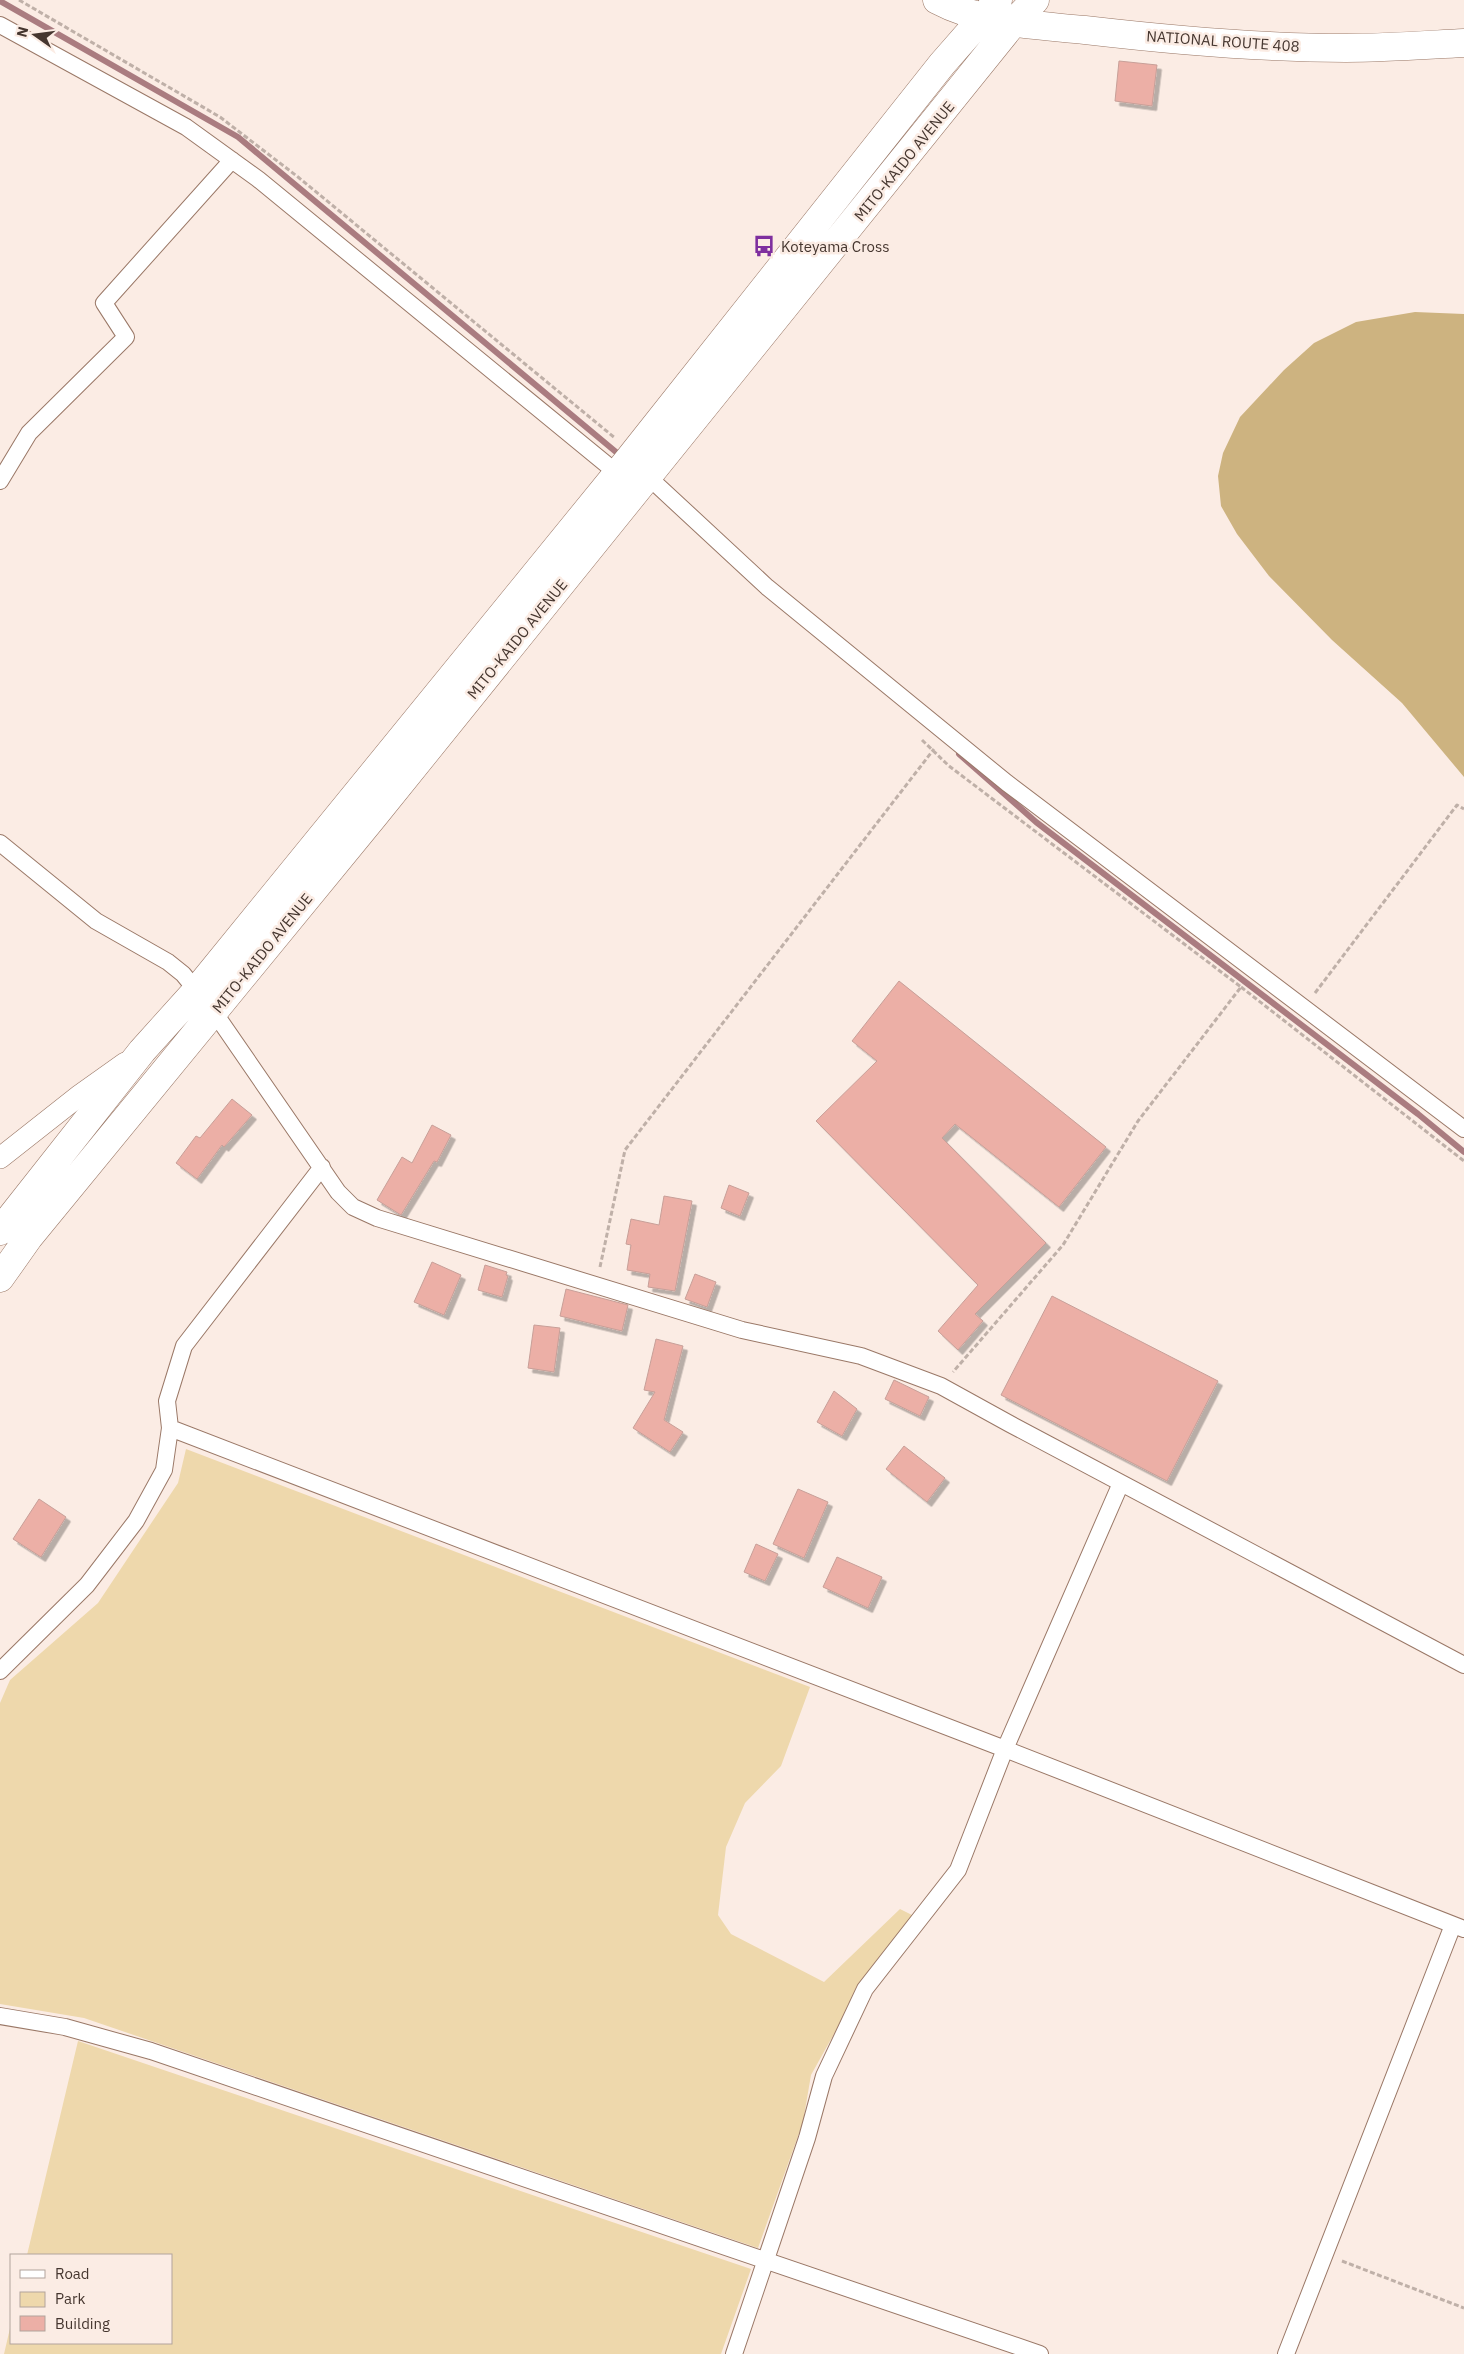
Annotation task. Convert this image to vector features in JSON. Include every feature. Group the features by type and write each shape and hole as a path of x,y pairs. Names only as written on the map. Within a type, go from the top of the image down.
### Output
{"highway":[{"name":"NATIONAL ROUTE 408","path":"937,0 969,14 990,8 1014,22 1134,36 1244,44 1344,48 1464,43"},
{"name":"MITO-KAIDO AVENUE","path":"0,1231 142,1051 196,991 631,469 1014,22 1035,0"},
{"name":"MITO-KAIDO AVENUE","path":"1,1276 29,1237 214,1012 893,125 990,8"}],"street":[{"path":"0,25 186,127 258,179 631,469 767,587 1007,783 1464,1129"},
{"path":"0,481 29,432 126,337 104,302 232,160"},
{"path":"0,843 96,921 168,962 183,974 214,1012 338,1192 348,1202 377,1218 742,1330 861,1356 941,1386 1464,1665"},
{"path":"0,1158 80,1095 142,1051"},
{"path":"0,1671 87,1585 136,1521 164,1470 170,1428 167,1401 184,1346 322,1167"},
{"path":"170,1428 1005,1749 1458,1927 1286,2354"},
{"path":"734,2354 807,2138 828,2068 865,1989 958,1870 1005,1749 1122,1483"},
{"path":"0,2016 65,2027 151,2051 1040,2354"}],"path":[{"path":"596,1285 625,1150 946,733"},
{"path":"919,736 949,766 1241,987 1464,1161"},
{"path":"1305,1008 1457,805 1464,809"},
{"path":"941,1386 1063,1245 1138,1121 1241,987"},
{"path":"1325,2255 1464,2308"}],"green space":[{"path":"186,1449 810,1687 781,1766 745,1803 726,1847 718,1915 731,1934 824,1982 900,1909 914,1916 863,1982 811,2075 803,2122 758,2248 84,2018 0,2004 0,1703 10,1680 98,1603 178,1483"},
{"path":"78,2041 751,2269 721,2354 4,2354 10,2328 10,2344 172,2344 172,2254 27,2254"}],"shaded area":[{"path":"1415,312 1464,314 1464,777 1402,703 1332,640 1269,576 1237,534 1221,506 1218,476 1223,453 1240,417 1284,370 1314,343 1356,322"}],"building":[{"path":"1119,61 1157,65 1152,106 1115,101"},
{"path":"899,981 1106,1147 1059,1207 955,1124 942,1138 1046,1243 975,1314 983,1321 958,1350 938,1331 978,1285 816,1121 877,1061 852,1041"},
{"path":"232,1099 252,1115 224,1147 222,1145 197,1179 176,1163 196,1136 200,1138"},
{"path":"432,1125 451,1135 437,1162 434,1161 401,1215 377,1200 402,1157 412,1163"},
{"path":"729,1185 749,1193 740,1216 721,1208"},
{"path":"664,1196 692,1201 675,1291 648,1287 650,1274 627,1270 631,1245 626,1244 631,1219 659,1225"},
{"path":"432,1262 461,1275 444,1315 414,1302"},
{"path":"485,1265 507,1272 506,1275 508,1276 502,1297 478,1290"},
{"path":"695,1274 716,1282 707,1307 685,1299"},
{"path":"566,1289 628,1305 622,1331 560,1316"},
{"path":"1052,1296 1218,1381 1167,1481 1001,1395"},
{"path":"534,1325 560,1328 554,1372 528,1368"},
{"path":"656,1339 683,1346 664,1420 683,1432 670,1452 633,1428 655,1392 644,1390"},
{"path":"894,1380 929,1397 920,1416 885,1399"},
{"path":"834,1391 857,1409 842,1436 817,1422"},
{"path":"904,1446 945,1478 927,1502 886,1469"},
{"path":"798,1489 828,1502 804,1558 773,1544"},
{"path":"39,1499 66,1517 41,1557 13,1539"},
{"path":"756,1544 778,1554 765,1581 744,1572"},
{"path":"837,1557 882,1577 868,1608 823,1587"}],"waterway":[{"path":"0,1 238,137 622,457"},
{"path":"959,754 1036,822 1418,1114 1464,1152"}],"place":[{"name":"Koteyama Cross","path":"764,246"}]}
